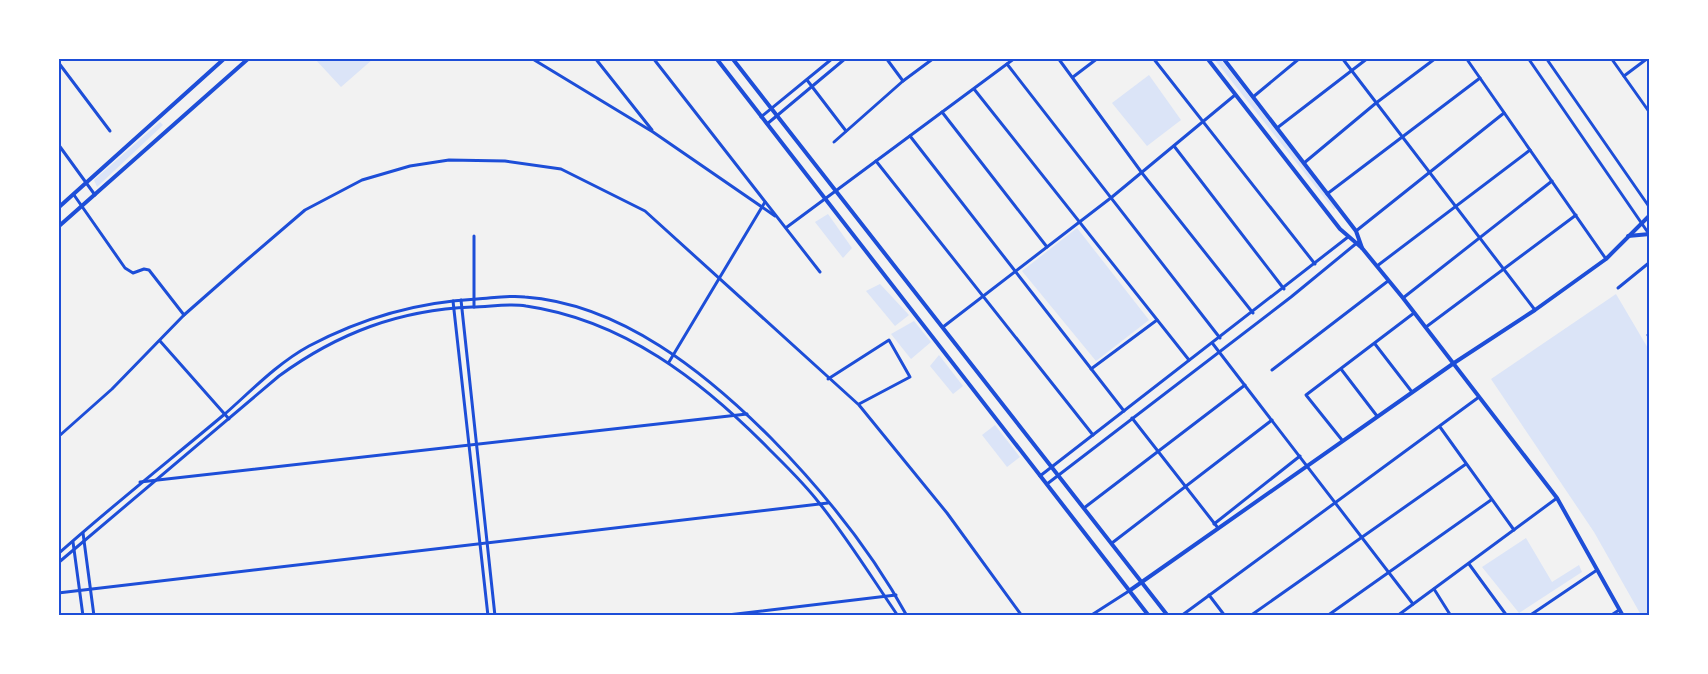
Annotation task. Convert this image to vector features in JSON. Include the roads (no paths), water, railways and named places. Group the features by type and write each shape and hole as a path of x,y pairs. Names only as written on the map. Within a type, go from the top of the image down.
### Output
{"street":[{"path":"58,208 225,58"},
{"path":"58,227 249,58"},
{"path":"531,58 653,132 775,216"},
{"path":"539,58 545,66"},
{"path":"595,58 653,132"},
{"path":"653,58 820,272"},
{"path":"716,58 1149,615"},
{"path":"732,58 1168,615"},
{"path":"761,117 833,58"},
{"path":"767,124 846,58"},
{"path":"886,58 903,81"},
{"path":"834,142 903,81 934,58"},
{"path":"787,227 1015,58"},
{"path":"1058,58 1142,173 1253,313"},
{"path":"1073,78 1098,58"},
{"path":"1153,58 1315,264"},
{"path":"1207,58 1348,237 1362,248 1403,298 1557,498 1623,615"},
{"path":"1223,58 1356,231 1362,248"},
{"path":"1253,97 1300,58"},
{"path":"1342,58 1535,310"},
{"path":"1277,128 1368,58"},
{"path":"1304,164 1376,103 1436,58"},
{"path":"1466,58 1606,259"},
{"path":"1528,58 1649,234 1627,237"},
{"path":"1546,58 1650,207"},
{"path":"1611,58 1650,113"},
{"path":"1623,76 1648,58"},
{"path":"58,62 110,131"},
{"path":"1007,64 1220,338"},
{"path":"1327,194 1480,78"},
{"path":"807,80 846,131"},
{"path":"974,89 1189,360"},
{"path":"943,327 1112,198 1236,95"},
{"path":"942,112 1047,247"},
{"path":"1041,476 1284,289 1504,113"},
{"path":"910,136 1124,411"},
{"path":"58,144 95,195"},
{"path":"1174,146 1284,289"},
{"path":"1377,266 1530,150"},
{"path":"58,437 160,341 184,315 305,210 362,180 410,166 449,160 505,161 561,169 645,211 859,405 947,513 1022,615"},
{"path":"876,161 1093,435"},
{"path":"1403,298 1552,181"},
{"path":"74,195 124,268 133,273 144,269 149,270 184,315"},
{"path":"669,362 765,202"},
{"path":"1426,328 1576,215"},
{"path":"1090,615 1142,583 1308,467 1342,440 1535,310 1606,259 1650,215"},
{"path":"474,236 474,307"},
{"path":"1047,484 1220,352 1361,240"},
{"path":"1618,288 1650,262"},
{"path":"1272,370 1388,281"},
{"path":"58,555 140,482 275,369 308,347 366,319 408,308 461,300 525,297 608,318 673,354 747,414 830,502 896,595 907,615"},
{"path":"461,300 495,615"},
{"path":"453,301 488,615"},
{"path":"58,563 279,376 311,353 367,326 410,315 454,308 525,305 607,327 669,362 736,416 820,503 898,615"},
{"path":"408,308 410,315"},
{"path":"570,316 573,308"},
{"path":"1342,440 1306,395 1414,313"},
{"path":"1091,369 1157,320"},
{"path":"828,379 888,340 910,376 859,405"},
{"path":"160,341 229,419"},
{"path":"1374,343 1412,392"},
{"path":"1213,344 1413,604"},
{"path":"308,347 311,353"},
{"path":"1341,369 1377,417"},
{"path":"1084,508 1245,386"},
{"path":"1181,615 1480,396"},
{"path":"140,482 747,414"},
{"path":"1132,418 1219,529"},
{"path":"1112,543 1272,420"},
{"path":"1440,426 1514,530"},
{"path":"1214,524 1300,456"},
{"path":"1250,615 1466,464"},
{"path":"1397,615 1557,498"},
{"path":"1327,615 1491,500"},
{"path":"58,593 830,502"},
{"path":"83,533 94,615"},
{"path":"73,542 83,615"},
{"path":"1469,563 1507,615"},
{"path":"1529,615 1597,570"},
{"path":"1433,589 1451,615"},
{"path":"718,615 896,595"},
{"path":"1209,595 1225,615"},
{"path":"1610,615 1619,610"}]}
